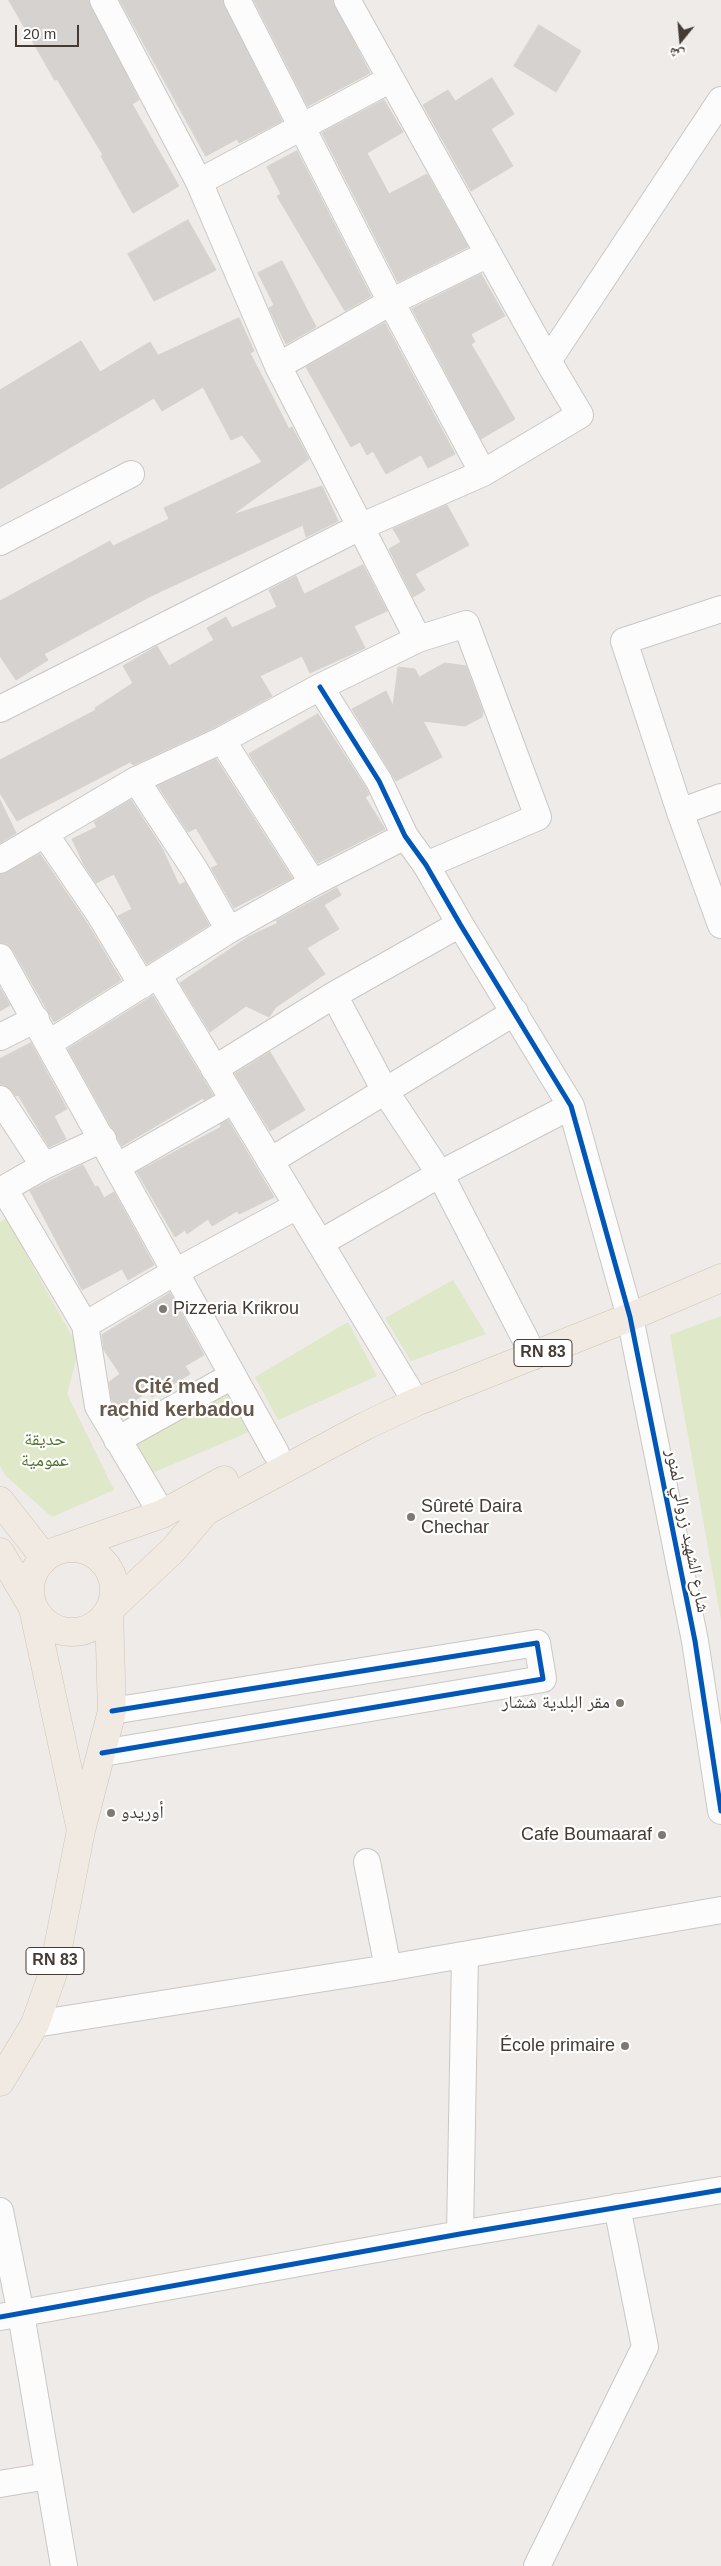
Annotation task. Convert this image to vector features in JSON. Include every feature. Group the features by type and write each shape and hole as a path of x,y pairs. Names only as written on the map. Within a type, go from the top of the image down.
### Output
{"main road":[{"name":"RN 83","path":"0,2082 35,2024 53,1973 81,1830 112,1711 110,1610 173,1550 206,1511 365,1426 416,1402 630,1318 721,1278"},
{"name":"RN 83","path":"54,1553 162,1514 276,1452 365,1426"},
{"path":"0,1501 54,1553"},
{"path":"0,1552 33,1608 40,1619 51,1627 64,1632 77,1632 101,1621 110,1610 114,1597 114,1584 110,1571 102,1560 91,1552 78,1548 54,1553 37,1566 30,1581 30,1597 33,1608"},
{"name":"RN 83","path":"33,1608 81,1830"}],"street":[{"path":"103,0 199,182 278,366 418,639"},
{"path":"237,0 390,302 483,473"},
{"path":"0,708 360,527 483,473 580,415 347,0"},
{"path":"199,182 391,79"},
{"path":"548,361 721,100"},
{"path":"278,366 390,302 488,254"},
{"path":"0,542 131,474"},
{"path":"721,609 624,641 680,812 721,925"},
{"path":"0,860 136,780 222,740 320,687 418,639 466,624 538,817 426,865"},
{"name":"شارع الشهيد زروالي لمنور","path":"320,687 379,781 405,836 426,865 571,1106 630,1318 695,1641 721,1811"},
{"path":"222,740 313,883"},
{"path":"136,780 195,870 229,930"},
{"path":"680,812 721,797"},
{"path":"44,834 100,915 150,980 214,1069 416,1402"},
{"path":"49,1043 229,930 313,883 405,836"},
{"path":"214,1069 334,995 460,924"},
{"path":"0,958 36,1019 118,1166 174,1272 276,1452"},
{"path":"334,995 385,1091 440,1174 534,1356"},
{"path":"270,1161 515,1012"},
{"path":"0,1037 36,1019"},
{"path":"0,1099 44,1166"},
{"path":"118,1166 232,1100"},
{"path":"320,1243 440,1174 571,1106"},
{"path":"103,1139 44,1166 2,1190 85,1325 98,1406 162,1514"},
{"path":"85,1325 174,1272 297,1206"},
{"path":"117,1440 232,1376"},
{"path":"102,1753 543,1679 537,1644 112,1711"},
{"path":"367,1862 388,1968"},
{"path":"35,2024 388,1968 721,1910"},
{"path":"460,2234 465,1955"},
{"path":"10,2315 460,2234 721,2190"},
{"path":"537,2566 645,2347 617,2208"},
{"path":"0,2211 10,2315 48,2476 64,2566"},
{"path":"0,2484 48,2476"}],"green space":[{"name":"حديقة عمومية","path":"6,1218 79,1349 67,1394 114,1490 52,1517 6,1476 0,1466 0,1222"},
{"path":"453,1280 486,1334 411,1361 385,1318"},
{"path":"721,1316 721,1620 670,1335"},
{"path":"348,1322 377,1376 278,1420 255,1377"},
{"path":"227,1393 251,1431 150,1474 136,1445"}],"building":[{"path":"9,0 88,0 139,100 132,104 179,186 133,213 101,156 103,155 57,79 55,80"},
{"path":"120,0 222,0 282,121 239,143 237,139 206,156"},
{"path":"254,0 332,0 370,73 308,106"},
{"path":"539,25 581,51 556,92 514,66"},
{"path":"492,78 514,114 491,129 513,166 471,191 423,105 448,90 455,101"},
{"path":"384,100 403,132 367,153 389,194 427,174 468,247 398,282 322,133"},
{"path":"297,151 371,296 345,311 277,196 281,194 267,167"},
{"path":"188,220 216,270 154,301 128,254"},
{"path":"282,261 316,327 286,344 269,308 274,305 258,273"},
{"path":"481,274 505,316 471,334 475,342 471,344 515,419 481,439 412,309"},
{"path":"239,318 254,351 250,353 289,429 292,427 309,459 232,515 322,486 338,521 306,537 303,525 151,596 44,654 48,660 16,680 0,656 0,601 110,541 113,546 169,519 164,508 262,462 242,435 231,440 203,387 162,411 154,398 0,489 0,390 81,341 100,372 150,342 158,355"},
{"path":"385,323 455,454 428,468 421,455 386,474 373,451 367,455 360,442 351,447 306,367"},
{"path":"447,505 469,545 415,574 425,590 413,597 389,549 401,542 393,529"},
{"path":"363,565 387,611 354,626 365,648 310,673 302,656 260,676 272,696 215,727 133,765 130,762 17,821 0,793 0,760 96,710 95,708 133,683 123,666 157,646 169,666 214,640 207,628 226,617 232,628 277,607 269,590 296,576 304,594"},
{"path":"445,663 466,666 483,712 482,717 465,726 423,721 442,757 396,781 352,709 386,691 393,706 398,667 415,669 419,677"},
{"path":"318,714 366,788 369,795 365,797 385,829 318,863 249,754"},
{"path":"216,759 292,878 234,908 211,868 218,865 196,828 188,832 158,786"},
{"path":"0,800 16,833 0,843"},
{"path":"131,800 162,848 179,885 185,882 209,925 147,964 118,916 132,909 114,874 96,883 84,865 72,839 97,827 94,822"},
{"path":"40,854 87,923 121,980 54,1022 13,950 7,944 0,942 0,875"},
{"path":"337,888 341,895 324,905 339,929 307,948 325,974 276,1007 269,1017 246,1006 210,1032 180,983 248,937 278,923 276,921"},
{"path":"0,988 10,1005 0,1011"},
{"path":"153,996 213,1095 204,1100 203,1098 122,1146 68,1049"},
{"path":"31,1043 67,1109 54,1116 66,1139 49,1147 18,1095 16,1096 7,1086 0,1084 0,1059"},
{"path":"270,1052 305,1110 270,1131 235,1074"},
{"path":"228,1120 274,1197 239,1214 237,1211 212,1226 208,1219 187,1234 185,1230 175,1237 137,1172 221,1127 220,1125"},
{"path":"83,1165 95,1187 98,1186 104,1198 114,1192 154,1265 128,1280 122,1269 82,1290 30,1191"},
{"path":"170,1293 204,1355 185,1366 190,1374 152,1397 148,1391 119,1412 112,1401 109,1382 120,1374 104,1350 102,1335"}],"cycle path":[{"path":"320,687 379,781 405,836 426,865 571,1106 630,1317 695,1641 721,1811"},
{"path":"102,1753 543,1679 537,1643 112,1711"},
{"path":"0,2317 460,2234 721,2190"}],"place":[{"name":"Pizzeria Krikrou","path":"163,1309"},
{"name":"Sûreté Daira Chechar","path":"411,1517"},
{"name":"مقر البلدية ششار","path":"620,1703"},
{"name":"أوريدو","path":"111,1813"},
{"name":"Cafe Boumaaraf","path":"662,1835"},
{"name":"École primaire","path":"625,2046"}],"district":[{"name":"Cité med rachid kerbadou","path":"177,1398"}]}
